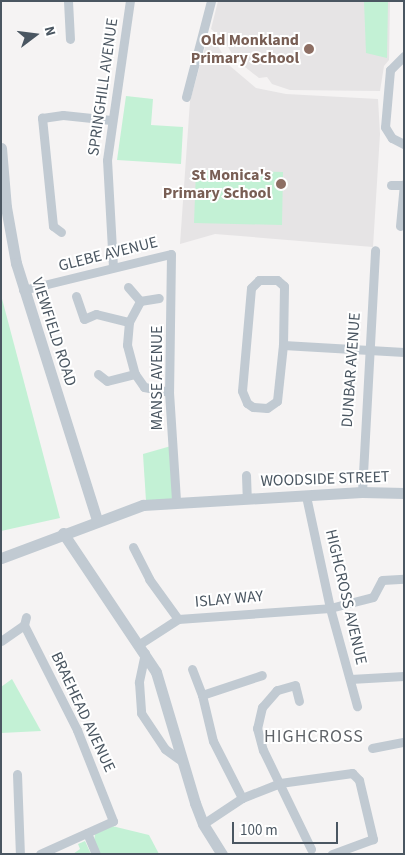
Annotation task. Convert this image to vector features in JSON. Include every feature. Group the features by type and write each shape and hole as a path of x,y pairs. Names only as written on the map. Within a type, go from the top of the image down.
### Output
{"street":[{"path":"68,1 70,39"},
{"name":"SPRINGHILL AVENUE","path":"113,267 107,160 111,120 130,1"},
{"path":"186,97 211,1"},
{"path":"404,56 390,70 385,127 392,138 404,144"},
{"path":"61,232 54,226 42,118 63,115 111,120"},
{"name":"VIEWFIELD ROAD","path":"1,148 6,206 23,290 97,520"},
{"path":"391,185 403,185 400,226"},
{"name":"DUNBAR AVENUE","path":"362,492 368,349 375,250"},
{"name":"GLEBE AVENUE","path":"23,290 171,254"},
{"name":"MANSE AVENUE","path":"171,254 169,392 176,501"},
{"path":"259,280 277,280 284,286 283,344 277,401 267,408 253,407 247,403 242,391 251,288 259,280"},
{"path":"128,287 140,301"},
{"path":"76,296 84,319 96,314 129,322"},
{"path":"140,301 160,298"},
{"path":"140,301 129,322 127,345 135,374 144,387 169,392"},
{"path":"283,344 404,352"},
{"path":"98,374 107,381 135,374"},
{"name":"WOODSIDE STREET","path":"246,475 247,498"},
{"name":"WOODSIDE STREET","path":"1,558 97,520 143,505 176,501 362,492 404,493"},
{"name":"HIGHCROSS AVENUE","path":"306,496 330,608 357,706"},
{"path":"63,533 142,649 160,685 180,760 203,824 222,854"},
{"path":"133,547 150,579 178,619"},
{"name":"ISLAY WAY","path":"142,649 178,619 330,608 373,597 382,580 404,580"},
{"name":"BRAEHEAD AVENUE","path":"1,642 25,621 77,730 113,821 87,833"},
{"path":"142,649 139,682 141,713 156,737 180,760"},
{"path":"192,669 202,695 213,741 242,798"},
{"path":"202,695 262,675"},
{"path":"350,679 404,676"},
{"path":"299,701 295,685 280,688 266,701 259,717 259,738 309,852"},
{"path":"372,748 404,742"},
{"path":"17,774 20,854"},
{"path":"203,824 242,798 280,783 338,774 357,775 373,839 332,854"},
{"path":"40,854 87,833 96,854"}],"shaded area":[{"name":"Old Monkland Primary School","path":"218,1 390,1 389,60 384,66 380,91 290,90 272,84 267,77 259,78 235,59 224,40 211,29"},
{"name":"St Monica's Primary School","path":"207,40 216,43 230,66 256,88 286,94 378,99 380,134 373,247 215,234 180,244 190,101"}],"green space":[{"path":"364,1 388,1 387,58 366,53"},
{"path":"126,96 153,99 151,125 183,127 181,164 117,160"},
{"path":"196,170 283,172 282,225 194,223"},
{"path":"1,295 60,518 1,531"},
{"path":"171,446 174,499 146,501 143,454"},
{"path":"12,679 41,731 1,733 1,687"},
{"path":"112,826 149,835 159,854 100,854 94,842 95,834"},
{"path":"85,841 91,854 73,854 80,849 78,844"}],"place":[{"name":"Old Monkland Primary School","path":"309,49"},
{"name":"St Monica's Primary School","path":"281,184"}],"district":[{"name":"HIGHCROSS","path":"314,737"}]}
